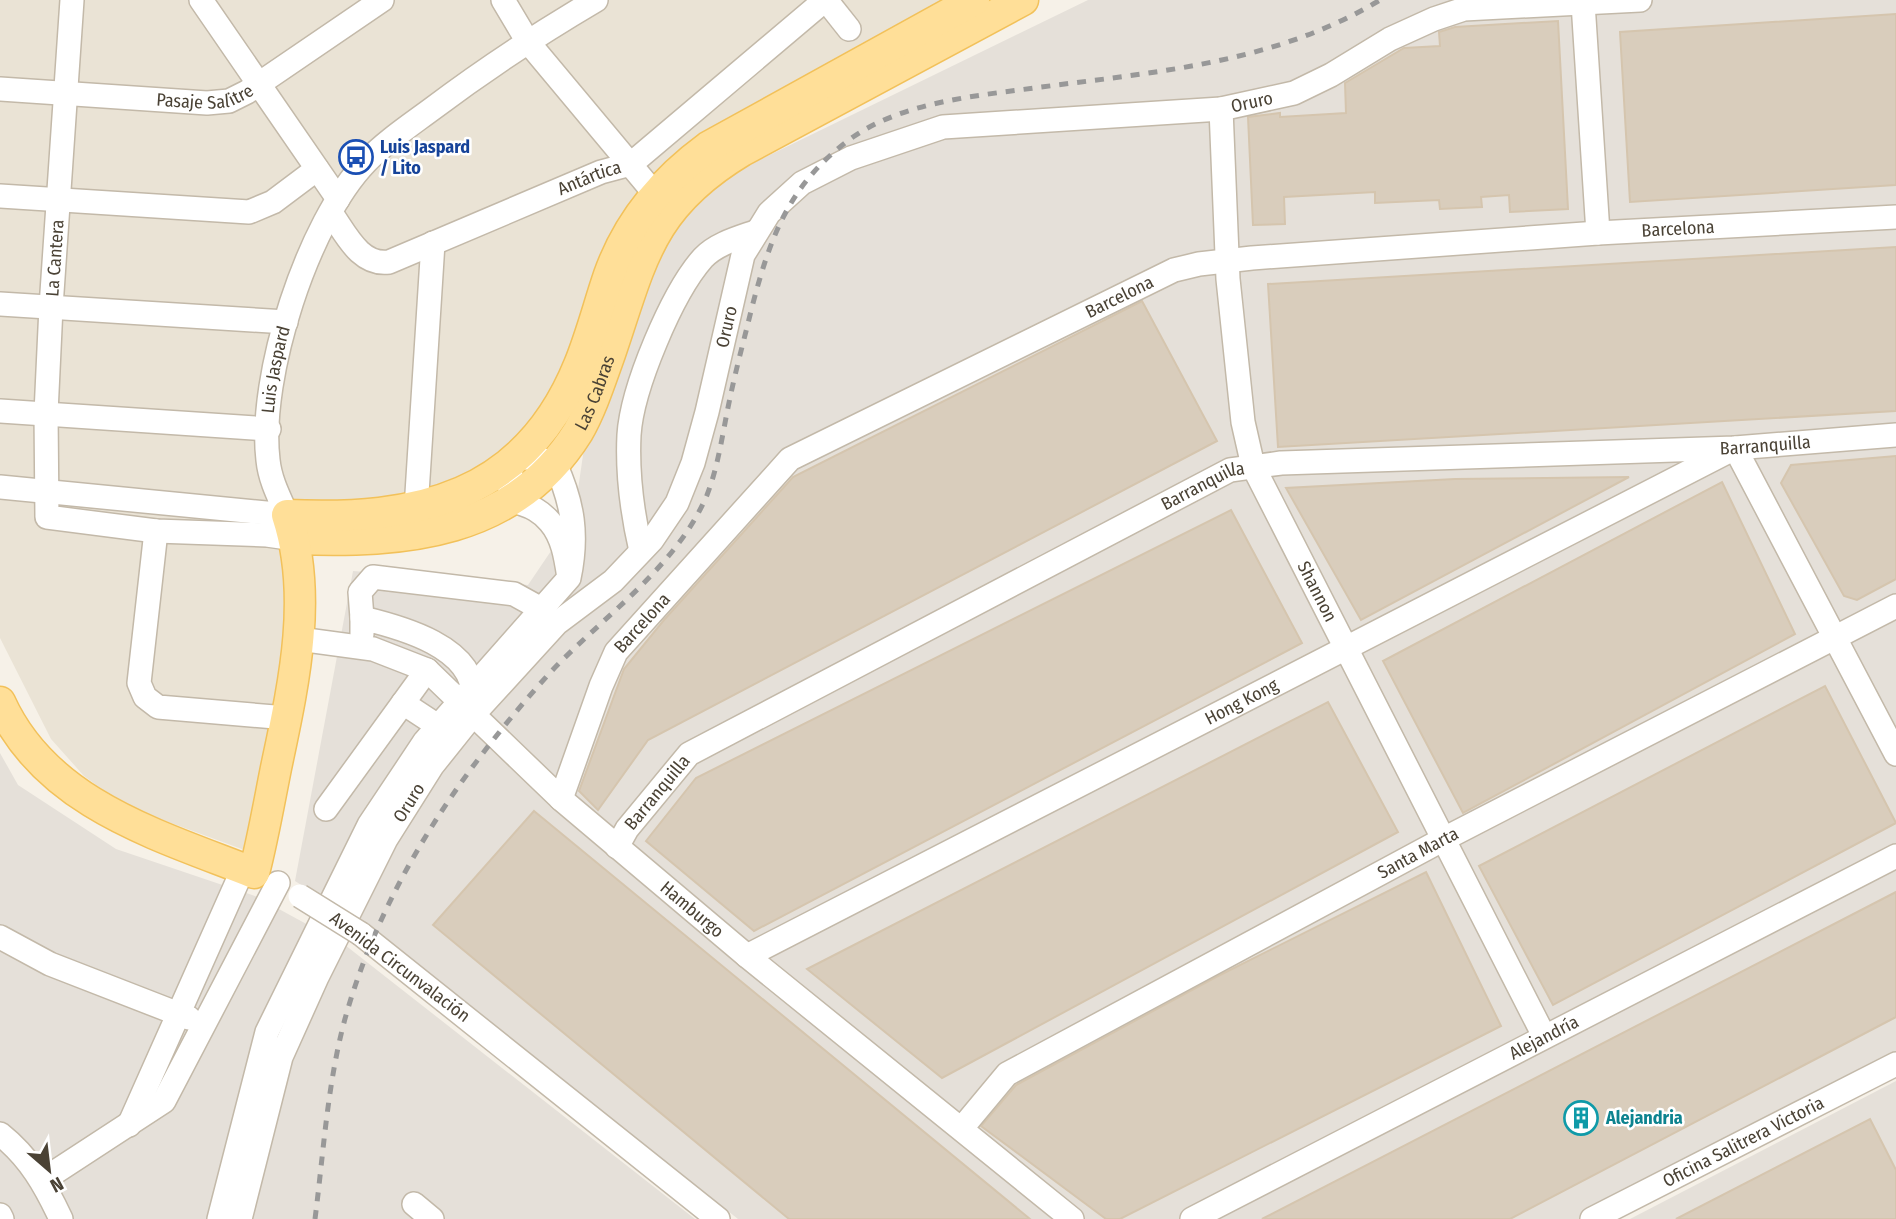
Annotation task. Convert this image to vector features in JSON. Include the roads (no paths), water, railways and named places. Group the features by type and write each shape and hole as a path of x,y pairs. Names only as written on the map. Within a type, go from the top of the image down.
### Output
{"main road":[{"name":"Las Cabras","path":"291,527 416,509 468,489 513,458 545,424 570,385 618,251 655,194 708,147 974,0"},
{"name":"Las Cabras","path":"291,527 368,540 450,528 513,501 555,464 579,431 610,355 643,256 658,228 686,193 720,164 742,151 1023,0"},
{"name":"Luis Jaspard","path":"258,875 299,639 300,603 291,527"},
{"name":"Avenida Circunvalación","path":"0,702 14,727 40,761 91,804 258,875"}],"street":[{"name":"La Cantera","path":"47,517 46,413 51,307 72,0"},
{"path":"201,0 317,169 334,206"},
{"name":"Pasaje Salitre","path":"0,89 218,103 238,97 259,84 382,0"},
{"path":"503,0 528,42 655,194"},
{"name":"Luis Jaspard","path":"291,527 273,485 268,460 273,375 286,322 306,268 334,206 350,181 380,148 528,42 596,0"},
{"path":"826,0 849,29"},
{"name":"Antártica","path":"334,206 367,260 376,264 389,262 601,172 631,164 826,0"},
{"name":"Oruro","path":"219,1219 249,1090 274,1014 369,825 403,772 438,726 557,623 612,581 640,551 677,503 694,463 743,255 769,213 802,183 850,158 943,127 1221,109 1294,93 1331,75 1390,39 1464,9 1640,0"},
{"path":"1583,3 1598,233"},
{"name":"Shannon","path":"1221,109 1227,261 1243,422 1253,466 1349,649 1442,840 1544,1036"},
{"path":"0,197 249,212 273,202 317,169"},
{"name":"Barcelona","path":"561,799 601,686 616,652 790,459 1174,270 1227,261 1598,233 1896,217"},
{"path":"640,551 629,496 629,432 645,369 672,309 704,257 729,240 755,232"},
{"path":"416,509 433,243"},
{"path":"0,304 286,322"},
{"path":"0,411 269,429"},
{"name":"Barranquilla","path":"617,847 627,829 689,754 1230,470 1253,466 1735,448 1896,435"},
{"path":"1735,448 1896,754"},
{"name":"Hong Kong","path":"747,956 1349,649 1735,448"},
{"path":"469,700 569,578 574,553 575,520 555,464 538,458 513,458 508,484 513,501 549,520 564,549 569,578"},
{"name":"Las Cabras","path":"0,486 291,527"},
{"name":"Las Cabras","path":"47,517 156,531 291,527"},
{"path":"156,531 139,683 145,697 159,707 287,718"},
{"path":"362,647 360,592 373,577 514,594 543,610"},
{"name":"Santa Marta","path":"962,1128 1007,1074 1442,840 1896,606"},
{"path":"362,618 404,628 436,644 460,663 469,700"},
{"name":"Hamburgo","path":"299,639 362,647 401,658 427,670 469,700 561,799 747,956 1072,1219"},
{"path":"326,808 427,670"},
{"name":"Oruro","path":"240,1219 281,1057 306,1000 386,839 469,700"},
{"path":"403,703 438,726"},
{"name":"Alejandría","path":"1192,1219 1896,856"},
{"path":"128,1126 178,1013 258,875"},
{"path":"43,1180 163,1101 205,1024 258,875"},
{"name":"Avenida Circunvalación","path":"258,875 300,896 361,934 718,1219"},
{"path":"0,937 50,964 205,1024"},
{"name":"Oficina Salitrera Victoria","path":"1592,1219 1896,1064"},
{"path":"0,1134 18,1149 43,1180 61,1219"},
{"path":"414,1204 432,1219"}],"railway":[{"path":"315,1219 336,1057 349,1005 384,915 430,830 485,751 547,676 656,570 693,522 707,495 715,471 737,365 766,259 785,214 813,173 853,137 873,125 917,108 964,98 1168,70 1256,52 1340,22 1380,0"}],"place":[{"name":"Luis Jaspard / Lito","path":"356,157"},
{"name":"Alejandria","path":"1581,1118"}]}
